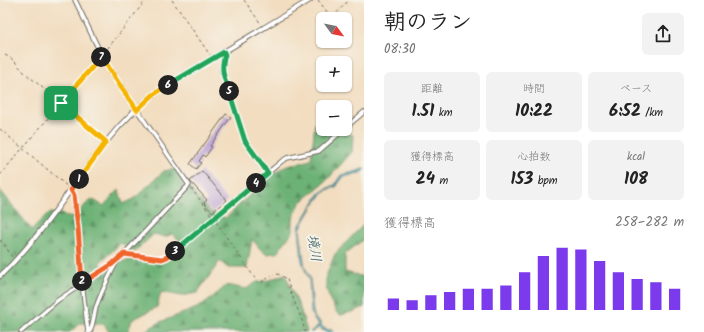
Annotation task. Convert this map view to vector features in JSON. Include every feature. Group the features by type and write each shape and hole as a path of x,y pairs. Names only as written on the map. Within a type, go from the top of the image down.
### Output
{"street":[{"path":"21,332 58,300 111,265 124,254 189,185 110,70 75,0"},
{"path":"0,276 38,234 106,142 157,92 310,0"},
{"path":"224,52 225,55 222,70 245,141 268,173"},
{"path":"352,122 364,112"},
{"path":"214,218 282,161 287,158 318,150 335,136"},
{"path":"71,190 74,195 82,283 89,332"},
{"path":"89,332 92,327 96,309 105,284 119,258"}],"path":[{"path":"0,175 102,56 146,0"},
{"path":"172,0 212,58"},
{"path":"244,0 264,28"},
{"path":"318,0 332,18 350,0"},
{"path":"5,55 14,59 24,72 106,142"},
{"path":"0,129 71,190"},
{"path":"189,185 214,218 259,284 271,276 278,274 287,279 305,332"},
{"path":"124,254 164,258 167,257 214,218"},
{"path":"0,240 15,261"}],"green space":[{"path":"315,123 316,136 353,135 352,152 326,181 300,203 293,218 293,231 277,253 266,254 252,239 247,268 228,268 220,261 197,293 181,296 161,292 157,307 132,320 128,332 109,332 104,324 80,323 70,332 0,332 0,190 32,230 49,213 62,214 71,218 92,199 103,206 119,190 123,204 134,199 164,171 175,169 210,212 226,218 266,179 284,167 311,160","holes":["154,234 165,237 172,234 181,241 165,257 157,261 128,260 103,266 99,263 121,243 134,252"]},
{"path":"364,224 364,239 345,254 345,272 364,277 364,307 341,315 337,313 330,300 326,287 326,276 335,254"},
{"path":"285,274 300,308 307,332 143,332 160,322 197,308 207,302 227,285 246,289 257,282 269,280"}],"water":[{"path":"364,168 364,170 360,173 343,177 336,187 327,190 322,194 313,206 300,229 305,267 310,278 315,319 320,322 321,326 324,328 332,330 332,332 326,331 319,327 313,332 310,332 319,325 314,320 311,312 309,279 302,261 299,229 300,225 320,193 335,185 342,175"}],"building":[{"path":"226,114 231,117 210,146 212,147 205,157 203,155 199,161 201,163 196,169 190,164"},
{"path":"202,171 227,200 212,212 204,203 207,200 190,181"}],"waterway":[{"path":"330,331 334,332"}],"route":[{"path":"224,52 225,55 222,70 245,141 268,173 167,257 162,259 124,254 111,265 82,283 78,228 74,195 71,190 106,142 61,103 102,56 137,110 162,89 224,52"}],"water label":[{"name":"境川","path":"314,248"}]}
